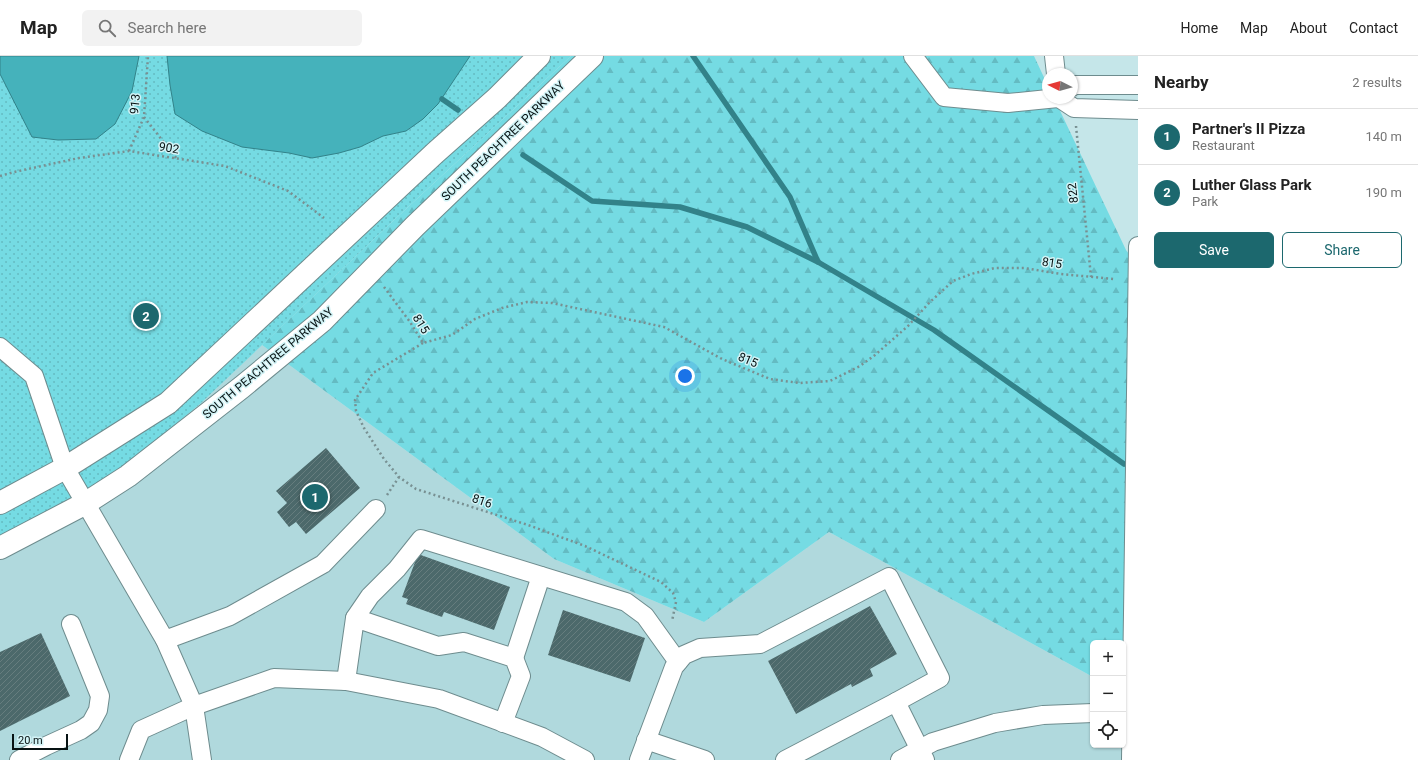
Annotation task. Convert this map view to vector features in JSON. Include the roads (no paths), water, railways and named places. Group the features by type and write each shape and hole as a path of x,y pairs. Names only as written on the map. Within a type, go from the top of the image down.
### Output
{"main road":[{"path":"0,503 65,468 168,403 435,153 497,98 538,56"},
{"name":"SOUTH PEACHTREE PARKWAY","path":"0,548 86,503 134,471 242,387 322,321 415,226 592,56"}],"street":[{"path":"913,56 944,97 1008,103 1042,100"},
{"path":"1054,56 1055,68"},
{"path":"1078,85 1138,85"},
{"path":"1068,104 1074,108 1138,110"},
{"path":"1131,760 1127,711 1138,246"},
{"path":"0,347 34,376 65,468 165,640 194,706 202,760"},
{"path":"165,640 230,616 324,564 376,509"},
{"path":"346,680 355,618 370,596 397,569 421,539 626,602 645,616 678,662"},
{"path":"503,723 521,676 514,658 541,576"},
{"path":"639,760 674,667 684,655 700,648 760,644 890,577 940,678 785,760"},
{"path":"355,618 438,646 464,642 514,658"},
{"path":"19,760 42,755 91,723 98,710 100,696 71,624"},
{"path":"129,760 141,730 194,706 274,678 346,680 440,699 542,737 585,760"},
{"path":"896,702 922,755"},
{"path":"900,760 922,755 933,742 995,723 1044,715 1090,713"},
{"path":"646,740 705,760"}],"waterway":[{"path":"693,56 790,197 818,262"},
{"path":"442,99 458,110"},
{"path":"523,155 592,201 680,207 747,227 818,262 934,330 1124,464"}],"place":[{"name":"Luther Glass Park","path":"146,316"},
{"name":"Partner's II Pizza","path":"315,497"}]}
